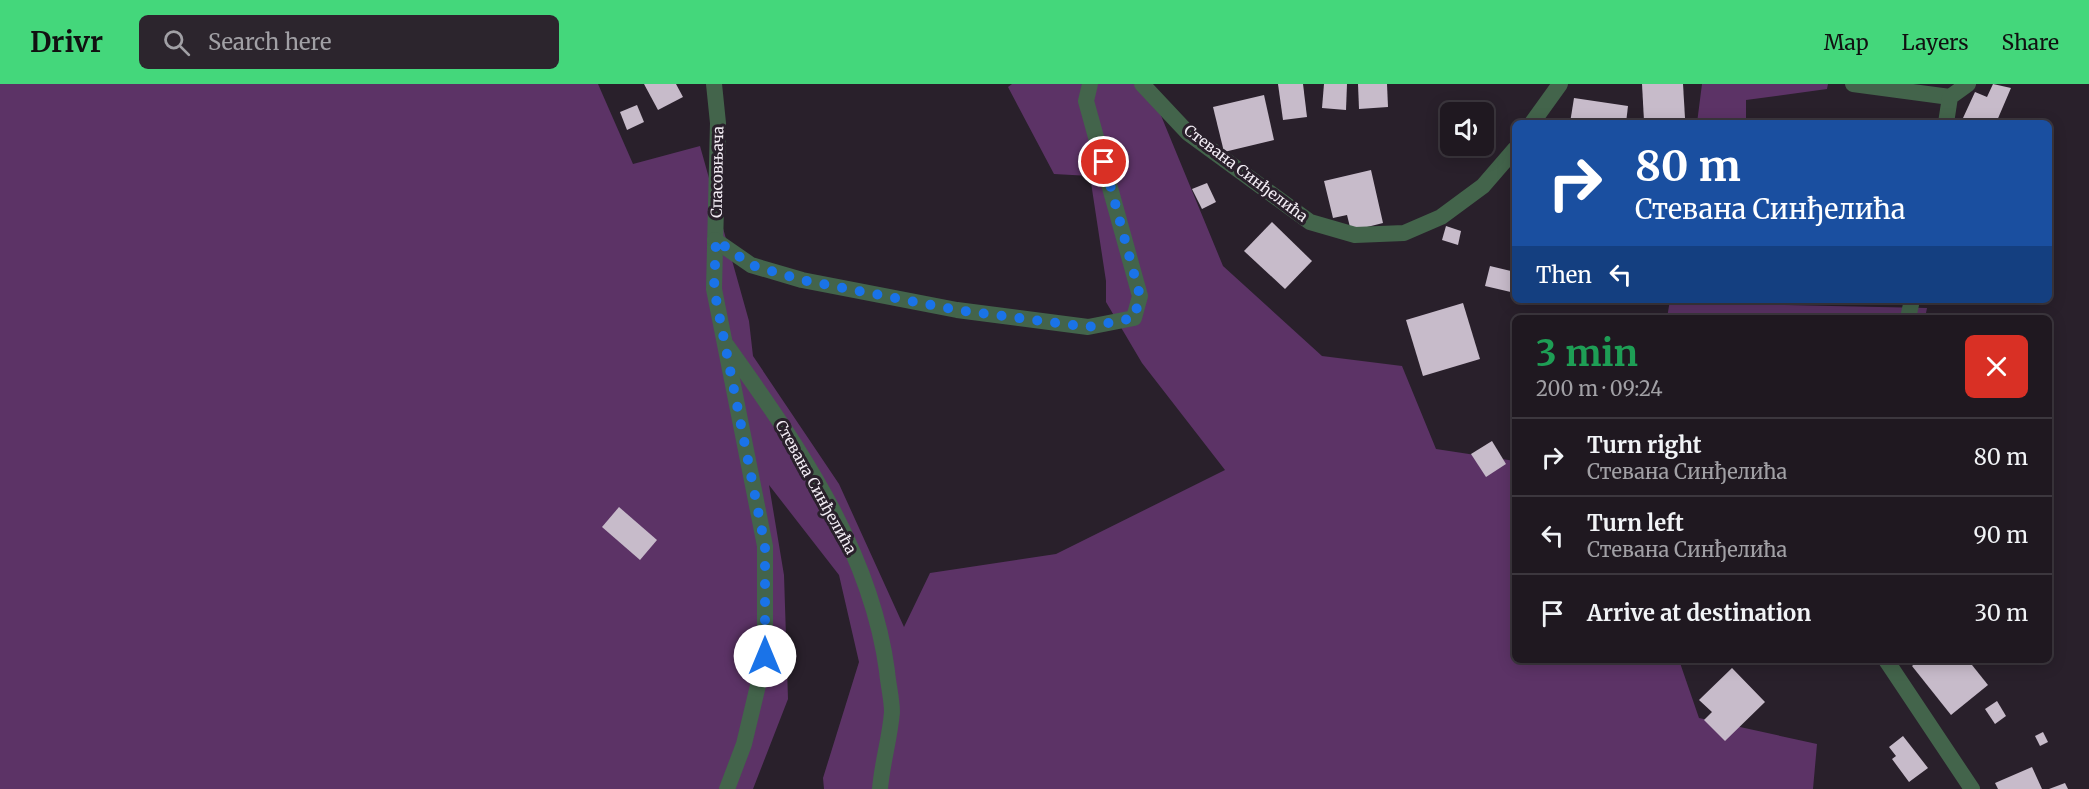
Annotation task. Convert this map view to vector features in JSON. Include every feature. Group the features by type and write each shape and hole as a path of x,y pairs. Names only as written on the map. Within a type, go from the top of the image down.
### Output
{"street":[{"name":"Спасовњача","path":"714,84 718,123 714,289 765,546 765,656 744,744 727,789"},
{"path":"716,240 751,265 802,280 957,310 1088,327 1134,318 1140,296 1086,101 1090,84"},
{"name":"Стевана Синђелића","path":"1142,84 1188,133 1310,222 1355,235 1404,233 1442,217 1483,186 1512,152"},
{"path":"1534,120 1560,84"},
{"path":"1853,84 1950,97 1968,84"},
{"path":"1946,120 1950,97"},
{"name":"Стевана Синђелића","path":"723,340 770,406 801,456 855,556 882,634 892,711 880,789"},
{"path":"1888,663 1972,789"}],"shaded area":[{"path":"0,84 598,84 633,164 700,146 749,321 753,356 839,484 904,627 930,573 1056,554 1225,470 1142,363 1106,302 1106,281 1090,176 1054,174 1008,87 1012,84 1148,84 1223,266 1322,356 1402,366 1436,449 1512,461 1512,663 1680,663 1699,718 1817,744 1813,789 824,789 823,778 859,662 839,575 769,485 784,575 788,699 753,789 0,789"},
{"path":"1702,84 1828,84 1827,89 1746,100 1746,120 1697,120"},
{"path":"1670,303 1782,303 1785,305 1927,308 1926,315 1668,315"}],"building":[{"path":"644,84 676,84 683,97 658,110"},
{"path":"1278,84 1303,84 1307,117 1283,120"},
{"path":"1324,84 1347,84 1346,110 1322,108"},
{"path":"1358,84 1387,84 1388,107 1359,109"},
{"path":"1642,84 1683,84 1685,118 1644,120"},
{"path":"1993,84 2011,88 1997,120 1963,118 1975,92 1987,97"},
{"path":"1264,95 1274,140 1224,152 1213,107"},
{"path":"1574,98 1628,106 1626,120 1570,120"},
{"path":"637,105 644,122 627,130 620,112"},
{"path":"1371,170 1383,223 1351,231 1347,215 1333,218 1324,181"},
{"path":"1207,183 1216,202 1202,209 1192,189"},
{"path":"1272,222 1312,261 1285,289 1244,251"},
{"path":"1446,226 1461,231 1458,245 1442,240"},
{"path":"1490,266 1512,271 1512,292 1485,286"},
{"path":"1463,303 1480,359 1423,376 1406,320"},
{"path":"1492,441 1506,464 1486,477 1471,454"},
{"path":"619,507 657,540 640,560 602,527"},
{"path":"1916,663 1970,663 1988,685 1951,715 1912,666"},
{"path":"1732,668 1765,702 1725,741 1704,720 1712,712 1699,700"},
{"path":"1997,701 2006,716 1995,724 1985,709"},
{"path":"2043,732 2048,742 2040,746 2035,736"},
{"path":"1903,736 1928,768 1909,782 1892,759 1896,756 1889,747"},
{"path":"2032,767 2042,789 1998,789 1995,783"},
{"path":"2065,783 2068,789 2049,789"}],"route":[{"path":"765,656 765,546 714,289 716,240 751,265 802,280 957,310 1088,327 1134,318 1140,296 1104,162"}]}
